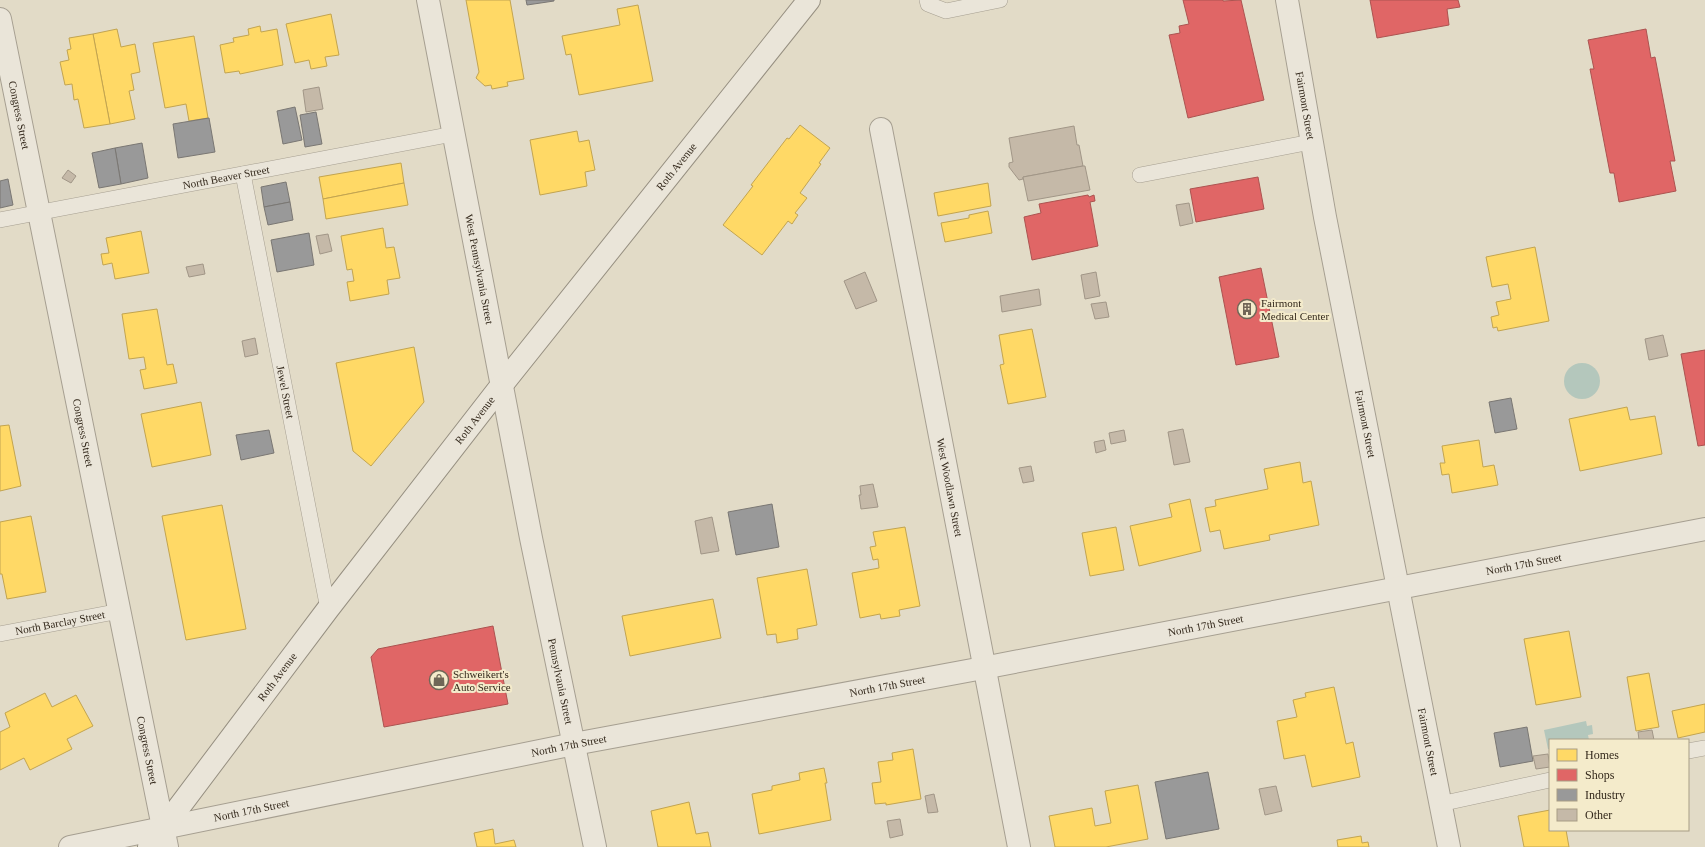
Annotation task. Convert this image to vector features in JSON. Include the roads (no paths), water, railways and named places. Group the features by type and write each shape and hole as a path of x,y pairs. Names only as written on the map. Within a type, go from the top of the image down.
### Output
{"street":[{"name":"West Pennsylvania Street","path":"428,0 531,538"},
{"name":"Roth Avenue","path":"149,847 165,838 328,609 501,386 808,0"},
{"name":"Fairmont Street","path":"1287,0 1311,142 1449,847"},
{"name":"Congress Street","path":"0,19 165,838"},
{"name":"West Woodlawn Street","path":"881,128 983,668 1019,847"},
{"name":"North 17th Street","path":"70,847 165,838 574,744 983,668 1705,528"},
{"name":"Pennsylvania Street","path":"531,538 594,847"}],"lane":[{"path":"927,0 928,4 946,12 1000,0"},
{"name":"North Beaver Street","path":"0,220 453,134"},
{"path":"1140,174 1311,142"},
{"name":"Jewel Street","path":"243,174 328,609"},
{"name":"North Barclay Street","path":"0,634 120,611"},
{"path":"1689,751 1705,748"},
{"path":"1440,804 1549,780"}],"place":[{"name":"Fairmont Medical Center","path":"1247,309"},
{"name":"Schweikert's Auto Service","path":"439,680"}]}
